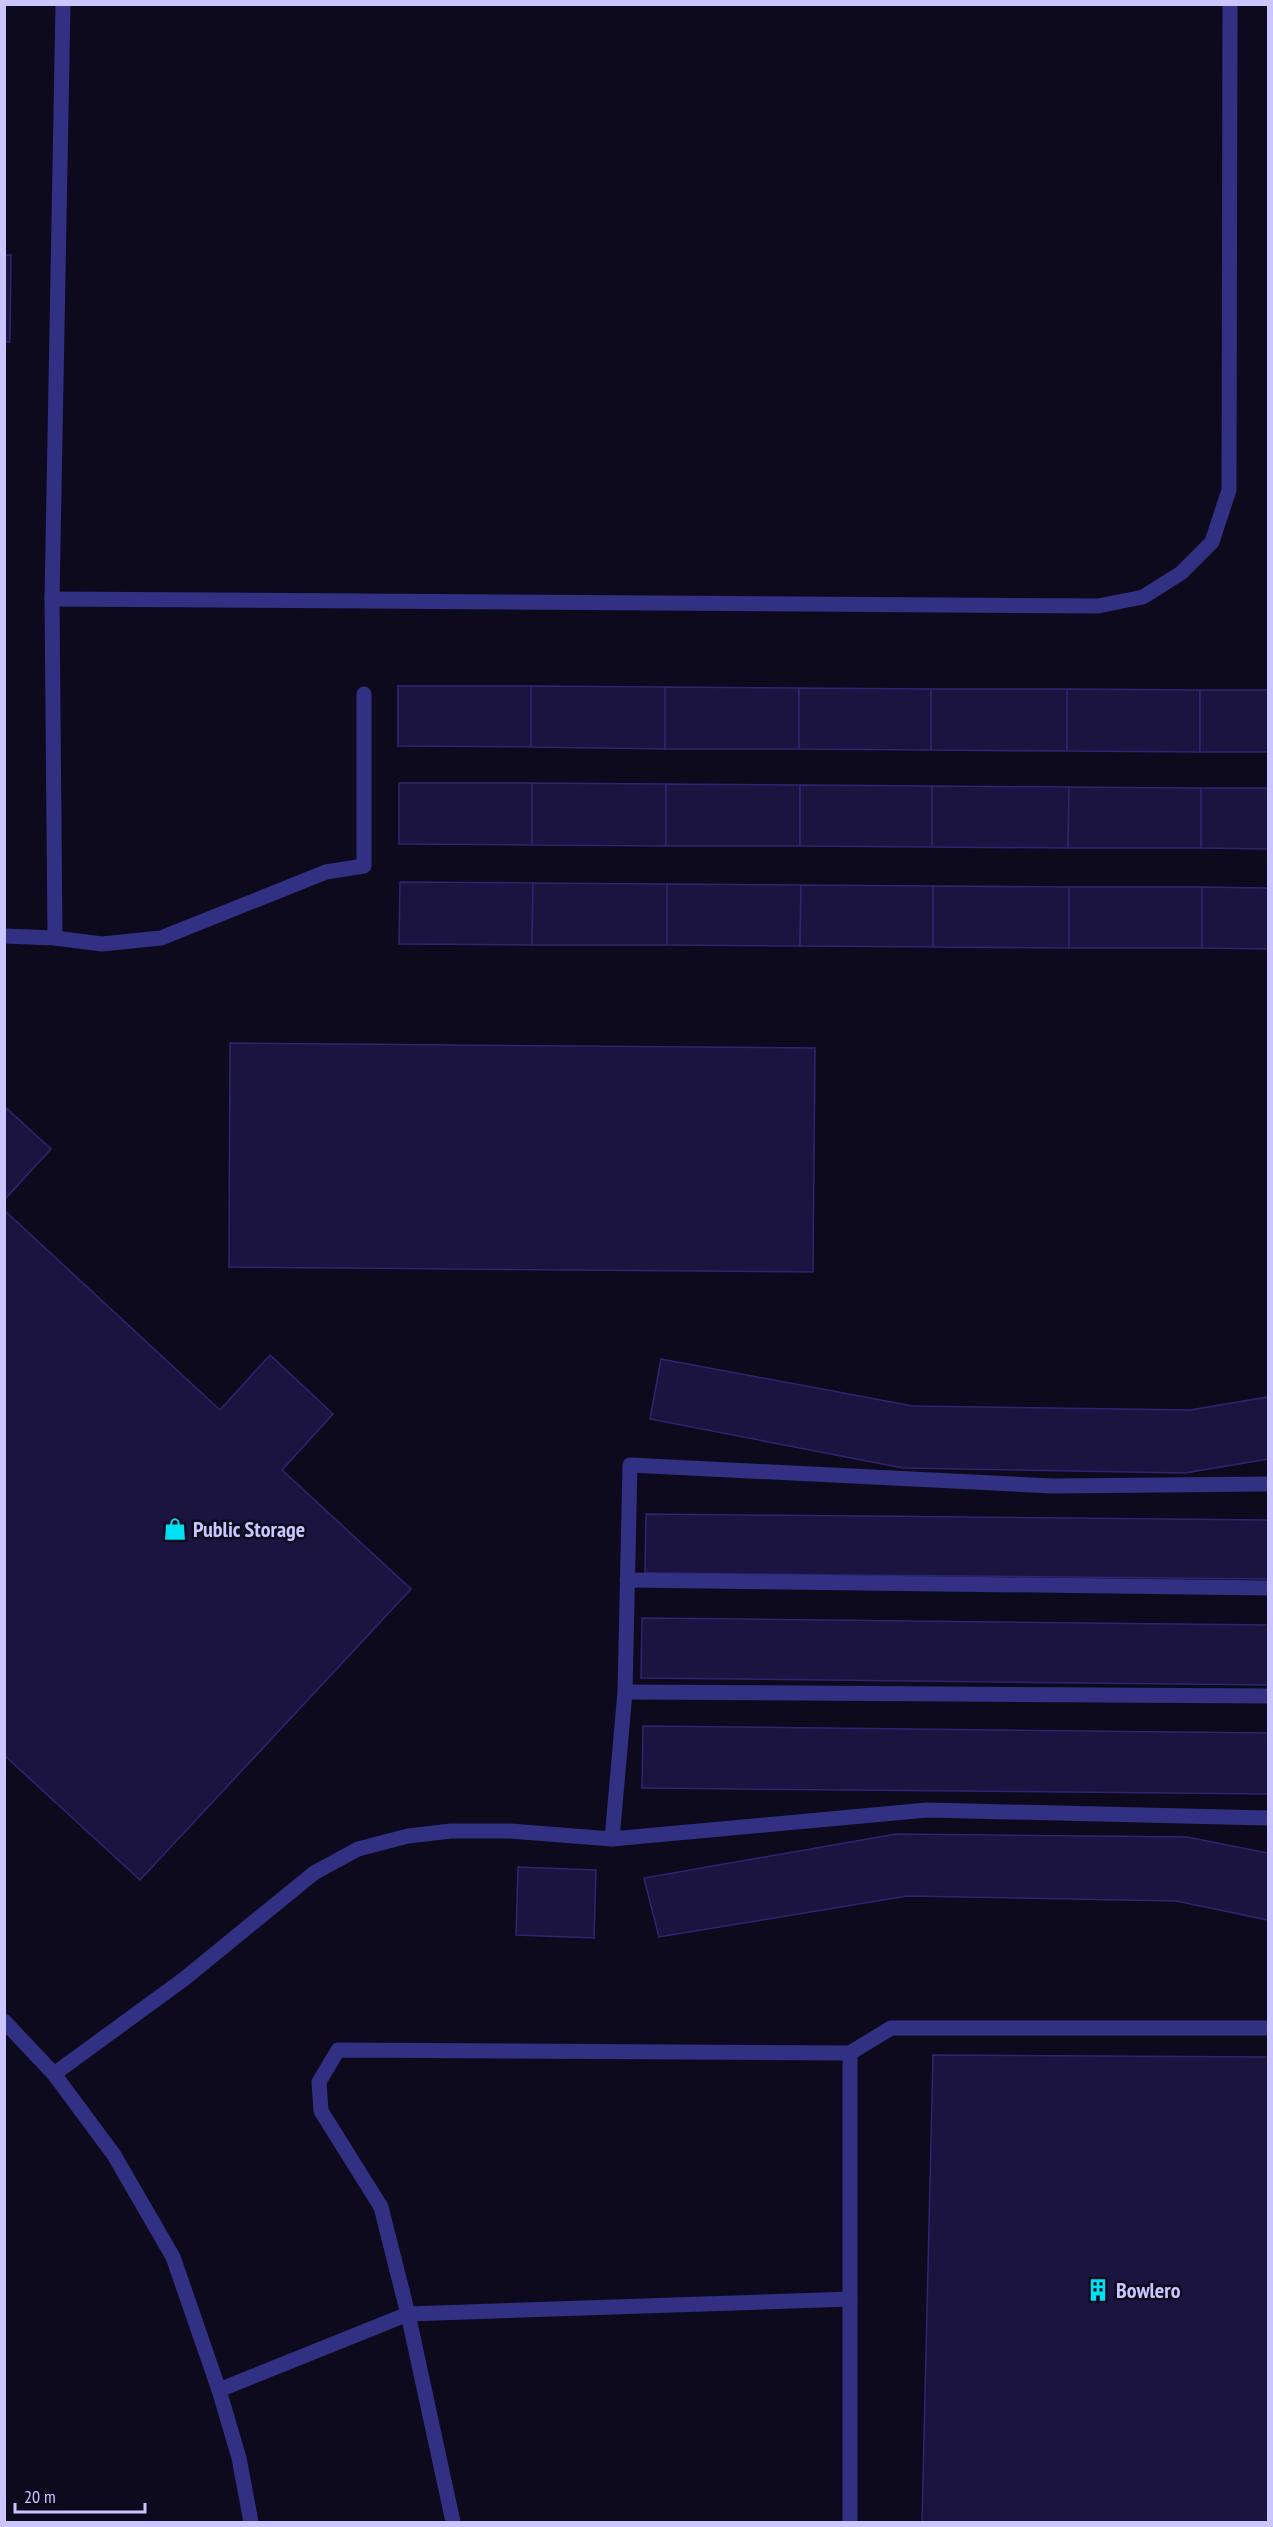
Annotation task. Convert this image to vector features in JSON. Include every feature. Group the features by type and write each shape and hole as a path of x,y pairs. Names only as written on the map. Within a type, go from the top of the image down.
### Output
{"street":[{"path":"55,938 52,599 63,4"},
{"path":"52,599 1098,606 1143,597 1180,573 1212,542 1229,490 1230,4"},
{"path":"4,936 55,938 102,944 161,938 326,872 364,866 364,694"},
{"path":"612,1839 624,1692 630,1465 1053,1486 1269,1484"},
{"path":"627,1580 1269,1588"},
{"path":"624,1692 1269,1696"},
{"path":"54,2074 184,1979 314,1873 357,1849 408,1836 451,1831 510,1831 612,1839 927,1810 1269,1818"},
{"path":"4,2020 54,2074 114,2155 173,2257 219,2390 239,2458 251,2523"},
{"path":"453,2523 408,2314 381,2207 321,2111 319,2082 338,2050 850,2053 891,2028 1269,2028"},
{"path":"850,2053 850,2523"},
{"path":"219,2390 408,2314 850,2299"}],"building":[{"path":"4,255 11,255 10,342 4,342"},
{"path":"398,686 531,686 531,747 398,746"},
{"path":"531,686 665,687 665,749 531,747"},
{"path":"665,687 799,688 799,749 665,749"},
{"path":"799,688 931,689 931,750 799,749"},
{"path":"931,689 1067,689 1067,751 931,750"},
{"path":"1067,689 1200,690 1200,752 1067,751"},
{"path":"1200,690 1268,690 1268,752 1200,752"},
{"path":"399,783 532,783 532,845 399,844"},
{"path":"532,783 666,784 666,846 532,845"},
{"path":"666,784 800,785 800,846 666,846"},
{"path":"800,785 932,786 932,847 800,846"},
{"path":"932,786 1069,787 1068,848 932,847"},
{"path":"1069,787 1201,788 1201,848 1068,848"},
{"path":"1201,788 1268,788 1268,849 1201,848"},
{"path":"400,882 533,883 532,945 399,944"},
{"path":"533,883 667,884 667,945 532,945"},
{"path":"667,884 801,885 800,946 667,945"},
{"path":"801,885 933,886 933,947 800,946"},
{"path":"933,886 1069,887 1069,948 933,947"},
{"path":"1069,887 1202,887 1202,948 1069,948"},
{"path":"1202,887 1268,888 1268,949 1202,948"},
{"path":"230,1043 815,1048 813,1272 229,1267"},
{"path":"4,1106 51,1149 4,1200"},
{"name":"Public Storage","path":"4,1210 220,1410 270,1355 333,1414 282,1470 411,1589 140,1880 4,1755"},
{"path":"661,1359 913,1406 1190,1410 1268,1397 1268,1459 1185,1473 903,1468 650,1419"},
{"path":"646,1514 1268,1520 1268,1579 645,1573"},
{"path":"642,1618 1268,1625 1268,1685 641,1678"},
{"path":"643,1726 1268,1733 1268,1794 642,1788"},
{"path":"896,1834 1187,1837 1268,1853 1268,1920 1176,1901 907,1896 659,1937 644,1878"},
{"path":"518,1867 596,1870 594,1938 516,1935"},
{"name":"Bowlero","path":"933,2055 1268,2057 1268,2522 922,2522"}],"place":[{"name":"Public Storage","path":"175,1529"},
{"name":"Bowlero","path":"1098,2290"}]}
